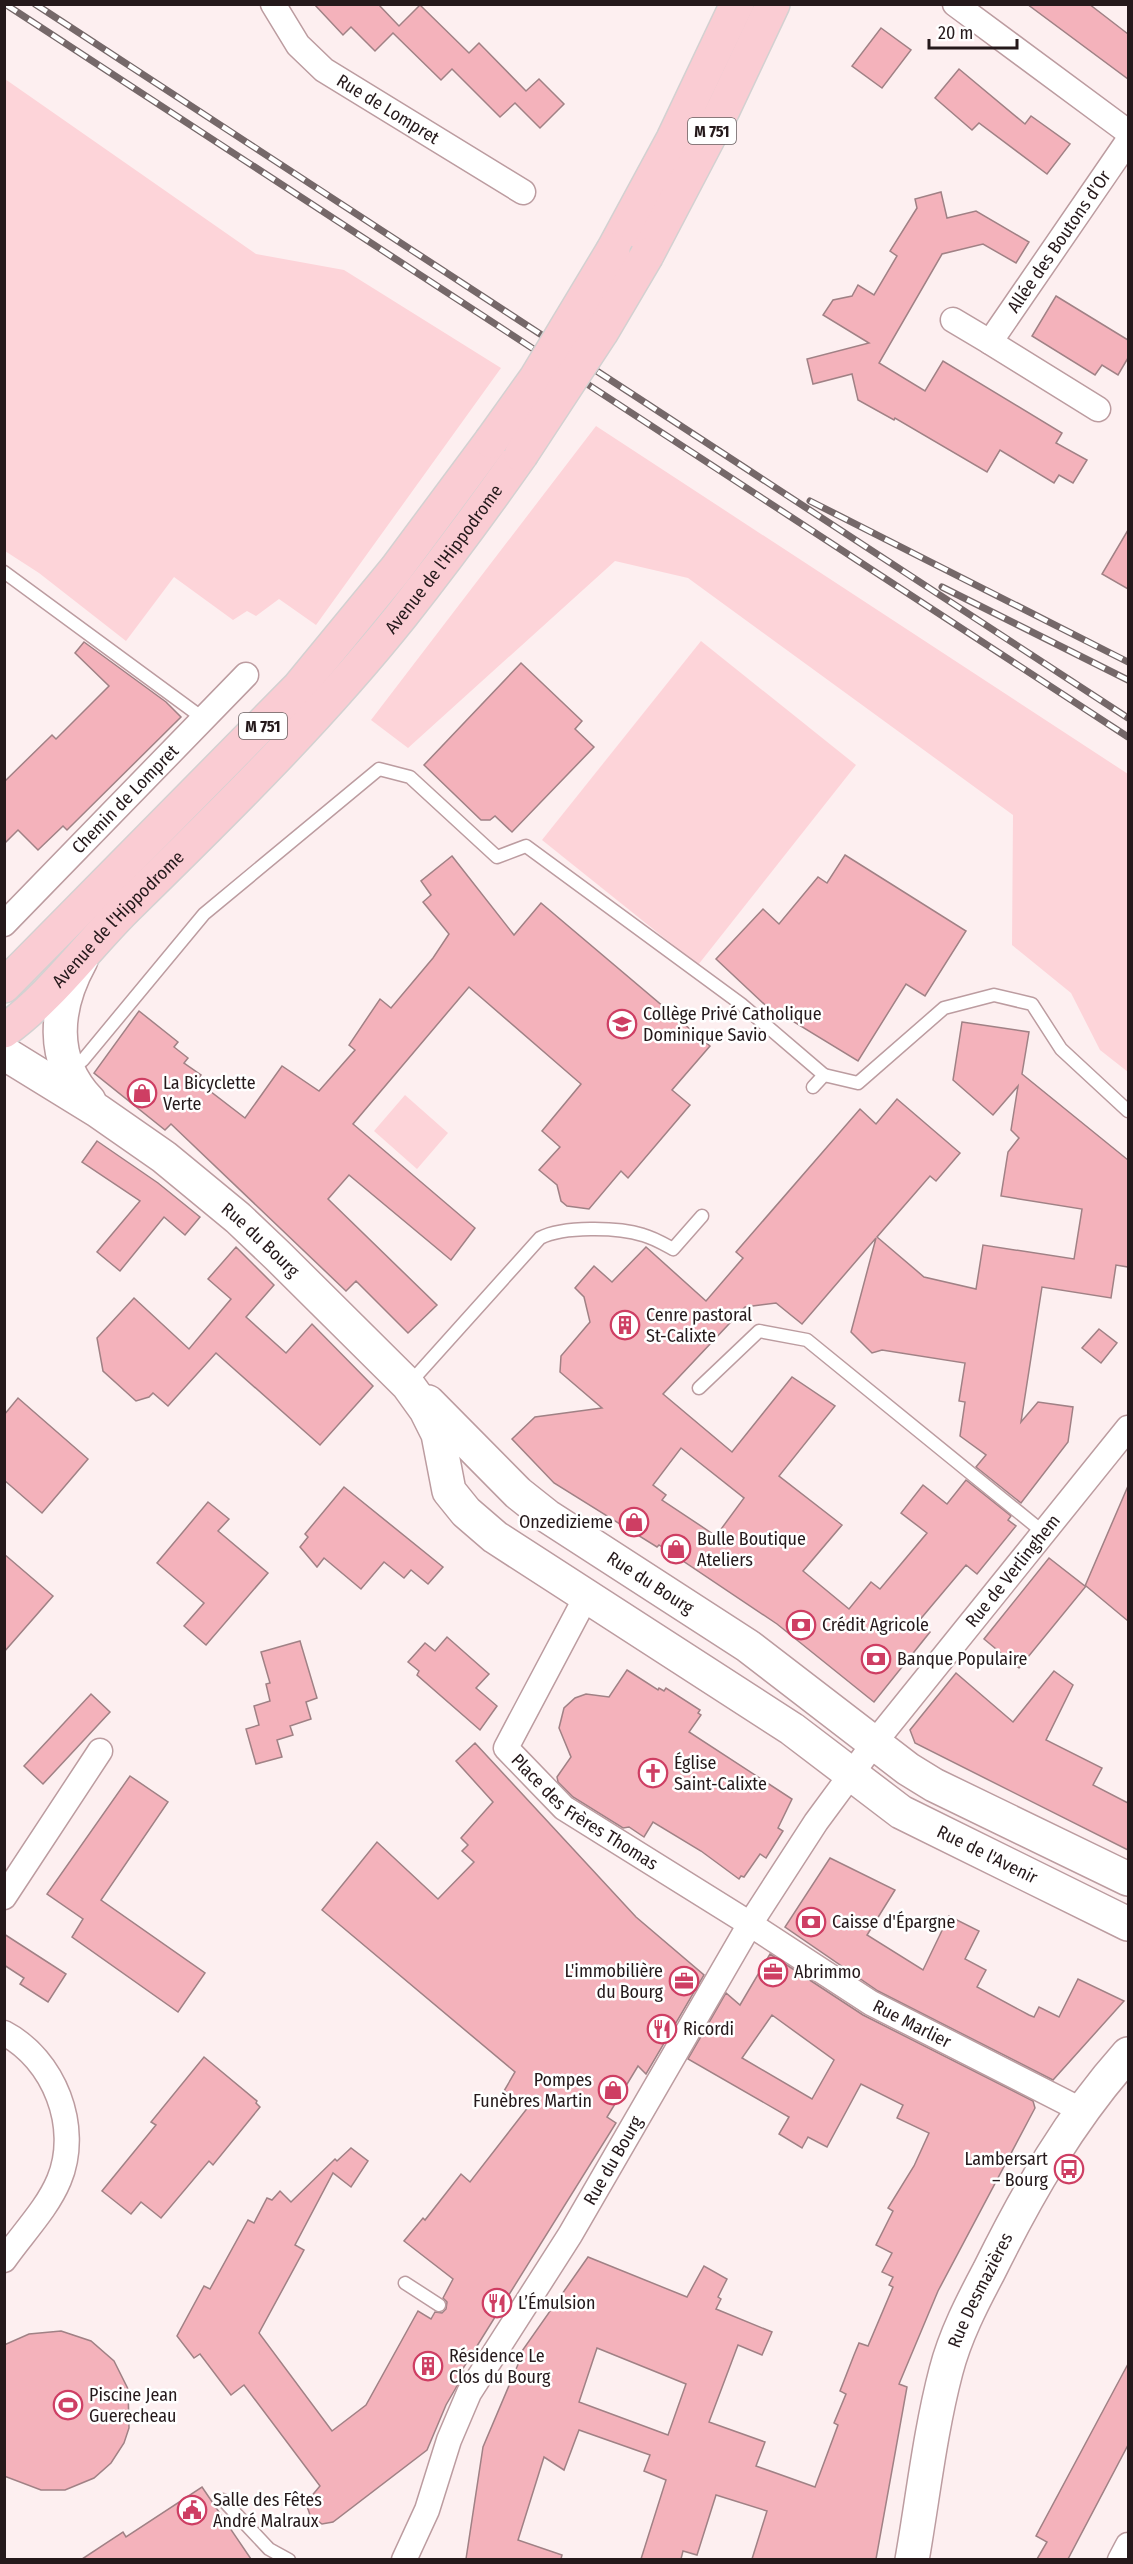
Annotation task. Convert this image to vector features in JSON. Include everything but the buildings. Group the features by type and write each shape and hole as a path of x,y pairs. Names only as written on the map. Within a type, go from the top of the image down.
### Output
{"main road":[{"name":"Avenue de l'Hippodrome","path":"4,986 299,687 368,605 491,441 536,378 613,250 673,139 737,4"},
{"name":"Avenue de l'Hippodrome","path":"4,1031 50,994 123,911 248,789 401,615 521,455 601,333 647,255 723,110 772,4"}],"street":[{"name":"Rue de Lompret","path":"273,4 298,45 324,70 523,192"},
{"path":"955,4 1128,132"},
{"name":"Allée des Boutons d'Or","path":"990,342 1128,141"},
{"path":"953,320 1098,409"},
{"name":"Chemin de Lompret","path":"4,924 246,675"},
{"name":"Rue du Bourg","path":"84,954 68,984 60,1012 61,1043 69,1071 85,1097 98,1111"},
{"name":"Rue du Bourg","path":"4,1053 98,1111 164,1157 238,1218 408,1385 447,1418 518,1493 547,1516 766,1659 875,1742 816,1822 750,1924 564,2244 469,2393 449,2440 427,2510 404,2559"},
{"name":"Rue du Bourg","path":"408,1385 432,1422 439,1440 449,1491 466,1512 495,1537 760,1708 851,1774"},
{"name":"Rue de Verlinghem","path":"875,1742 1128,1428"},
{"name":"Place des Frères Thomas","path":"586,1597 506,1748 564,1808 750,1924"},
{"path":"875,1742 908,1769 934,1785 1128,1879"},
{"path":"4,1897 100,1751"},
{"name":"Rue de l'Avenir","path":"851,1774 911,1818 1128,1924"},
{"name":"Rue Marlier","path":"750,1924 871,2003 1081,2110"},
{"path":"4,2034 15,2039 43,2066 59,2095 66,2136 59,2180 4,2260"},
{"name":"Rue Desmazières","path":"912,2559 939,2403 958,2334 1023,2200 1081,2110 1128,2054"},
{"path":"1120,2559 1128,2545"}],"lane":[{"path":"4,572 204,719"},
{"path":"69,1071 83,1060 204,914 379,768 410,777 497,857 526,846 741,1004 824,1075 858,1083 944,1008 994,995 1032,1004 1061,1049 1128,1111"},
{"path":"813,1087 824,1075"},
{"path":"408,1385 540,1238 559,1232 623,1231 646,1236 673,1249 702,1216"},
{"path":"699,1388 759,1331 807,1340 1043,1532"},
{"path":"405,2283 439,2305"},
{"path":"223,2500 269,2549 289,2559"}],"shaded area":[{"path":"5,79 256,254 344,270 501,368 316,625 279,599 256,616 247,611 233,620 174,577 126,641 39,573 5,551"},
{"path":"596,426 1128,774 1128,1072 1100,1050 1071,993 1012,945 1013,815 688,578 615,561 408,748 371,720"},
{"path":"701,641 856,765 698,965 542,840"},
{"path":"405,1095 448,1133 417,1169 374,1131"}],"railway":[{"path":"5,4 1128,737"},
{"path":"35,4 1128,718"},
{"path":"810,501 1128,662"},
{"path":"942,587 1128,680"}],"place":[{"name":"Collège Privé Catholique Dominique Savio","path":"622,1024"},
{"name":"La Bicyclette Verte","path":"142,1093"},
{"name":"Cenre pastoral St-Calixte","path":"625,1325"},
{"name":"Onzedizieme","path":"634,1522"},
{"name":"Bulle Boutique Ateliers","path":"676,1549"},
{"name":"Crédit Agricole","path":"801,1625"},
{"name":"Banque Populaire","path":"876,1659"},
{"name":"Église Saint-Calixte","path":"653,1773"},
{"name":"Caisse d'Épargne","path":"811,1922"},
{"name":"Abrimmo","path":"773,1972"},
{"name":"L'immobilière du Bourg","path":"684,1981"},
{"name":"Ricordi","path":"662,2029"},
{"name":"Pompes Funèbres Martin","path":"613,2090"},
{"name":"Lambersart – Bourg","path":"1069,2169"},
{"name":"L’Émulsion","path":"497,2303"},
{"name":"Résidence Le Clos du Bourg","path":"428,2366"},
{"name":"Piscine Jean Guerecheau","path":"68,2405"},
{"name":"Salle des Fêtes André Malraux","path":"192,2510"}]}
